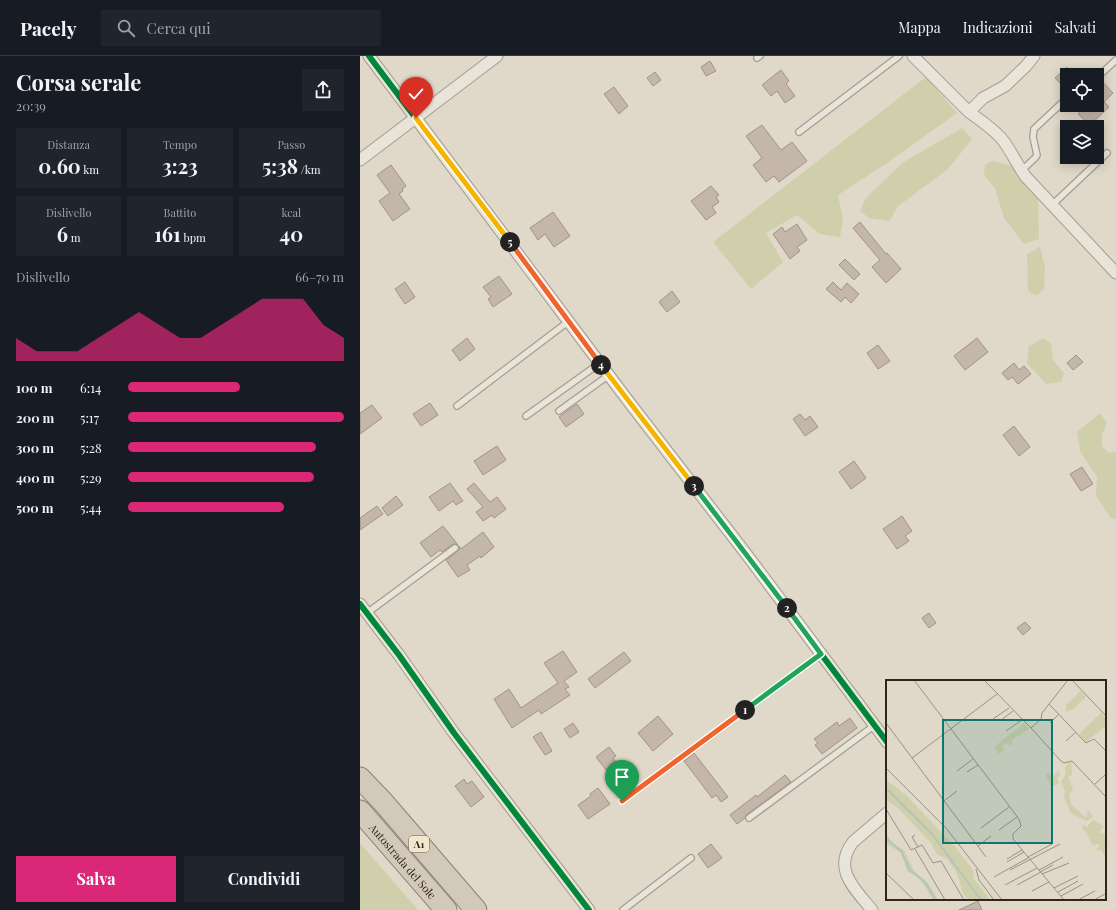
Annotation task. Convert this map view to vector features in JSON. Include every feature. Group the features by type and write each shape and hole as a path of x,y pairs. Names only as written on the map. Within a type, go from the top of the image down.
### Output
{"highway":[{"name":"Autostrada del Sole","path":"360,778 383,802 476,910"},
{"name":"Autostrada del Sole","path":"360,812 446,910"}],"street":[{"path":"369,56 600,364 747,555 886,741"},
{"path":"360,160 497,56"},
{"path":"913,56 969,112 1001,138 1026,177 1116,274"},
{"path":"969,112 983,98 1005,86 1034,56"},
{"path":"363,608 454,733 589,910"},
{"path":"872,910 848,879 845,869 845,857 849,846 886,814"}],"lane":[{"path":"799,132 899,56"},
{"path":"1104,71 1116,60"},
{"path":"1021,171 1037,155 1033,137 1034,129 1060,105"},
{"path":"1052,205 1107,153"},
{"path":"457,406 569,321"},
{"path":"526,416 600,364"},
{"path":"559,411 609,375"},
{"path":"363,608 455,548"},
{"path":"622,801 821,654"},
{"path":"749,818 875,725"},
{"path":"623,910 691,858"}],"green space":[{"path":"926,77 957,113 890,161 838,195 843,220 840,237 820,234 797,215 766,233 783,262 751,289 713,242"},
{"path":"962,128 972,139 948,169 897,207 890,221 869,218 860,211 865,199 902,163"},
{"path":"992,161 1012,166 1038,197 1039,239 1024,244 1004,218 995,188 984,175 985,165"},
{"path":"1040,247 1045,268 1044,289 1036,296 1028,291 1027,254"},
{"path":"1044,338 1051,344 1053,360 1064,373 1061,382 1046,384 1027,363 1029,346"},
{"path":"1100,413 1107,423 1102,435 1102,446 1109,453 1116,452 1116,519 1111,518 1096,496 1097,477 1080,451 1077,432"},
{"path":"360,843 418,910 360,910"}],"building":[{"path":"710,61 716,71 706,76 701,67"},
{"path":"781,70 789,81 786,84 795,96 785,103 777,91 771,96 762,85"},
{"path":"655,72 661,80 653,86 647,78"},
{"path":"1060,73 1060,83 1055,78"},
{"path":"1104,83 1113,93 1104,102"},
{"path":"614,87 628,106 619,114 604,94"},
{"path":"1104,102 1109,107 1104,112"},
{"path":"1080,112 1104,112 1095,120 1085,120 1078,114"},
{"path":"762,125 781,150 792,142 807,161 779,182 774,176 766,182 753,165 762,158 746,136"},
{"path":"391,165 406,186 399,194 410,209 393,221 379,201 390,193 377,175"},
{"path":"711,186 719,195 716,197 719,202 712,207 716,213 706,220 691,201"},
{"path":"553,212 570,236 554,247 545,234 538,240 530,228"},
{"path":"860,222 886,254 887,253 901,269 886,283 872,267 880,260 853,228"},
{"path":"797,224 807,240 797,247 800,251 790,259 773,234 782,227 785,232"},
{"path":"845,259 860,274 854,280 839,265"},
{"path":"499,276 512,294 493,307 488,299 491,297 483,287"},
{"path":"405,282 415,297 405,304 395,289"},
{"path":"833,282 841,290 847,283 859,294 851,303 845,297 841,302 826,289"},
{"path":"672,291 680,302 667,312 659,302"},
{"path":"467,338 475,349 460,361 452,350"},
{"path":"977,338 988,352 965,370 954,356"},
{"path":"878,345 890,361 878,369 867,353"},
{"path":"1076,355 1083,362 1073,370 1067,363"},
{"path":"1014,363 1019,370 1024,366 1031,374 1018,384 1012,377 1008,380 1002,373"},
{"path":"430,403 438,415 421,426 413,414"},
{"path":"577,404 584,414 566,427 559,417"},
{"path":"372,405 382,418 360,434 360,413"},
{"path":"800,414 805,420 810,416 818,427 805,436 793,419"},
{"path":"1014,426 1030,447 1019,456 1003,435"},
{"path":"497,446 506,460 483,475 474,461"},
{"path":"854,461 866,478 851,489 839,472"},
{"path":"1082,467 1093,484 1081,491 1070,474"},
{"path":"450,483 463,501 456,505 453,501 439,511 429,497"},
{"path":"474,483 490,502 497,497 506,509 494,518 492,515 483,521 476,512 483,507 467,489"},
{"path":"396,496 403,505 388,516 382,508"},
{"path":"377,506 383,514 360,530 360,518"},
{"path":"902,516 912,531 905,536 909,541 897,549 883,529"},
{"path":"443,526 458,545 453,544 442,552 440,550 431,557 420,543"},
{"path":"483,532 494,547 481,558 480,556 467,565 470,570 458,577 446,560 458,551 459,546 461,549"},
{"path":"929,613 936,623 929,628 922,618"},
{"path":"1025,622 1031,628 1023,635 1017,628"},
{"path":"563,651 577,672 564,681 569,687 565,689 570,695 541,714 539,710 512,728 494,699 509,689 521,708 558,683 544,663"},
{"path":"624,652 631,661 595,688 588,679"},
{"path":"658,716 673,734 653,751 638,733"},
{"path":"850,718 857,728 822,754 815,745 818,743 814,739 837,722 839,726"},
{"path":"573,723 579,732 570,738 564,729"},
{"path":"541,732 552,751 545,755 533,737"},
{"path":"609,747 616,756 613,758 617,764 607,771 596,757"},
{"path":"694,753 728,797 721,802 716,795 712,798 684,761"},
{"path":"785,775 791,782 746,815 745,818 737,824 730,815 756,795 757,797"},
{"path":"464,779 467,784 472,781 484,797 471,807 455,786"},
{"path":"598,788 610,804 588,819 578,805 591,796 590,794"},
{"path":"711,844 722,858 708,868 698,854"},
{"path":"978,901 982,910 959,910"}],"cycle path":[{"path":"369,56 886,741"},
{"path":"360,604 399,655 454,733 589,910"}],"route":[{"path":"416,118 629,402 821,654 622,801"}]}
